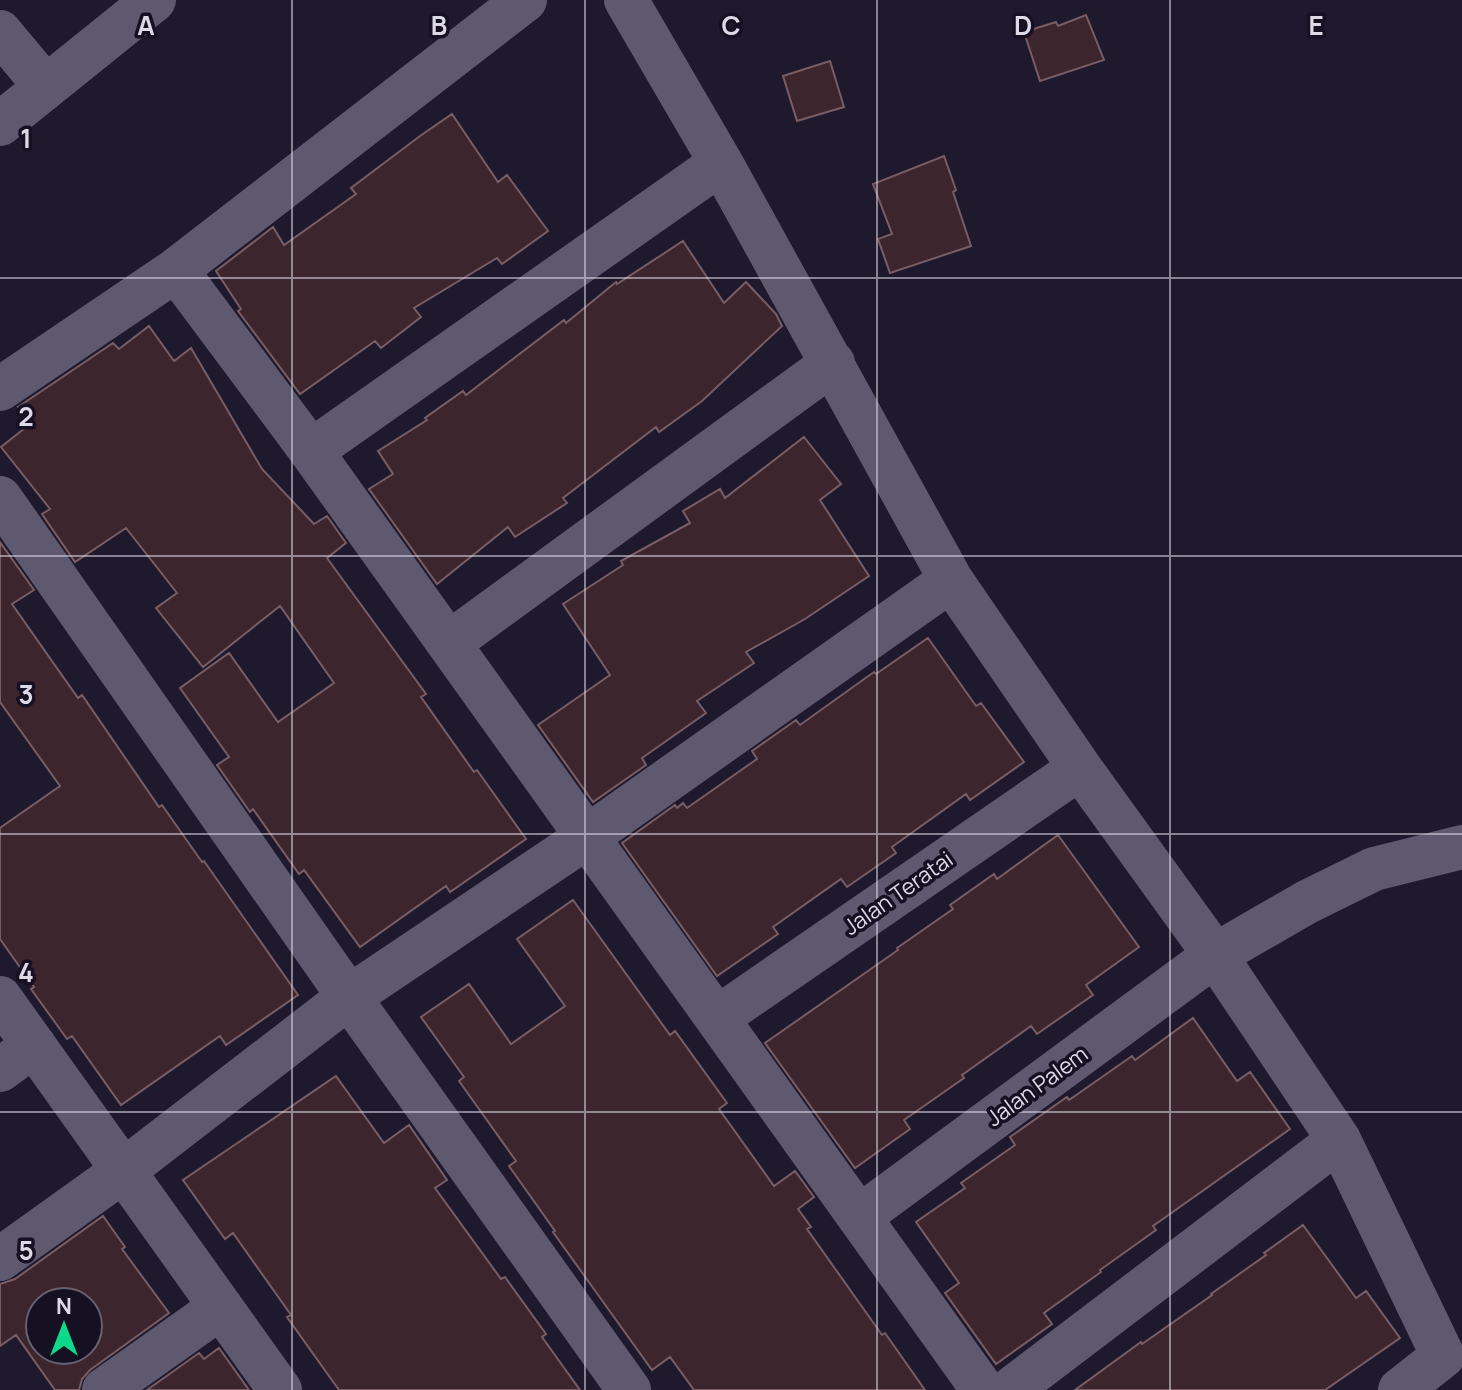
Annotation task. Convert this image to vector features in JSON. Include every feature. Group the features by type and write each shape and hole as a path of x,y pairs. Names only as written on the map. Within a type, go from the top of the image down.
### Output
{"street":[{"path":"0,124 154,0"},
{"path":"0,389 176,270 525,0"},
{"path":"626,0 721,163 951,580 1080,768 1215,955 1339,1140 1443,1356 1400,1390"},
{"path":"0,32 46,87"},
{"path":"311,451 721,163"},
{"path":"176,270 311,451 983,1390"},
{"path":"449,643 833,363"},
{"path":"0,498 629,1390"},
{"path":"0,1259 123,1171 349,997 587,837 951,580"},
{"name":"Jalan Teratai","path":"717,1018 1080,768"},
{"name":"Jalan Palem","path":"859,1217 1215,955 1307,902 1374,869 1462,847"},
{"path":"0,998 280,1390"},
{"path":"0,1070 34,1045"},
{"path":"1010,1390 1339,1140"},
{"path":"104,1390 221,1307"}],"building":[{"path":"1086,15 1104,60 1040,81 1024,32 1056,22 1058,26"},
{"path":"830,61 844,107 797,121 783,76"},
{"path":"452,114 498,182 507,175 548,231 502,264 497,258 414,308 421,317 381,348 375,341 300,394 238,311 241,309 216,271 273,227 284,245 356,194 351,188"},
{"path":"944,156 971,246 890,273 878,239 892,234 873,184"},
{"path":"683,241 724,303 746,282 776,314 782,326 702,401 659,432 656,427 563,498 567,503 515,537 508,527 437,584 369,489 393,474 378,451 427,420 425,418 463,391 466,395 564,320 566,323 616,282"},
{"path":"149,326 174,361 191,348 262,469 314,524 327,516 346,543 327,558 426,694 421,697 474,772 477,770 526,839 450,892 446,886 360,947 304,870 299,874 217,765 229,757 180,688 229,653 278,722 334,683 280,606 203,667 156,608 177,593 126,528 75,562 42,514 50,509 1,447 30,424 18,407 113,343 119,349"},
{"path":"804,437 841,484 820,500 869,576 805,619 746,652 754,663 697,701 706,713 642,758 646,765 593,802 538,725 610,675 563,604 623,565 621,561 690,523 683,511 720,489 725,498"},
{"path":"0,542 34,590 12,604 78,698 82,695 159,807 162,805 204,861 298,995 226,1045 220,1036 121,1105 72,1036 67,1039 0,939 0,828 60,786 0,702"},
{"path":"928,638 976,706 981,703 1024,762 970,800 966,794 892,847 896,853 847,887 841,879 773,927 778,934 717,976 622,843 675,805 677,808 683,803 687,808 757,759 752,751 796,720 800,725"},
{"path":"1058,835 1139,947 1086,985 1093,995 1037,1034 1031,1026 962,1075 964,1078 904,1120 910,1129 855,1168 765,1043 953,909 950,905 994,874 997,879"},
{"path":"573,900 670,1035 675,1031 727,1103 719,1109 774,1186 795,1171 814,1197 798,1209 811,1227 807,1229 925,1390 694,1390 670,1357 652,1370 509,1166 516,1161 459,1081 464,1077 421,1017 469,984 511,1044 565,1006 517,939"},
{"path":"1193,1018 1237,1081 1250,1072 1290,1129 1153,1226 1156,1230 1044,1313 1052,1324 996,1364 945,1293 959,1283 916,1222 965,1188 961,1183 1015,1145 1010,1137 1132,1056 1135,1060"},
{"path":"336,1076 384,1143 409,1125 447,1180 435,1188 501,1279 505,1277 546,1334 542,1337 580,1390 339,1390 233,1233 225,1239 183,1180"},
{"path":"103,1216 125,1247 122,1249 169,1313 104,1360 104,1286 24,1286 24,1346 16,1335 0,1346 0,1284 15,1279"},
{"path":"1303,1225 1356,1298 1366,1291 1400,1338 1325,1390 1075,1390 1212,1295"},
{"path":"219,1348 249,1390 147,1390 199,1353 204,1359"},
{"path":"38,1366 96,1366 82,1379 79,1390 55,1390"}]}
